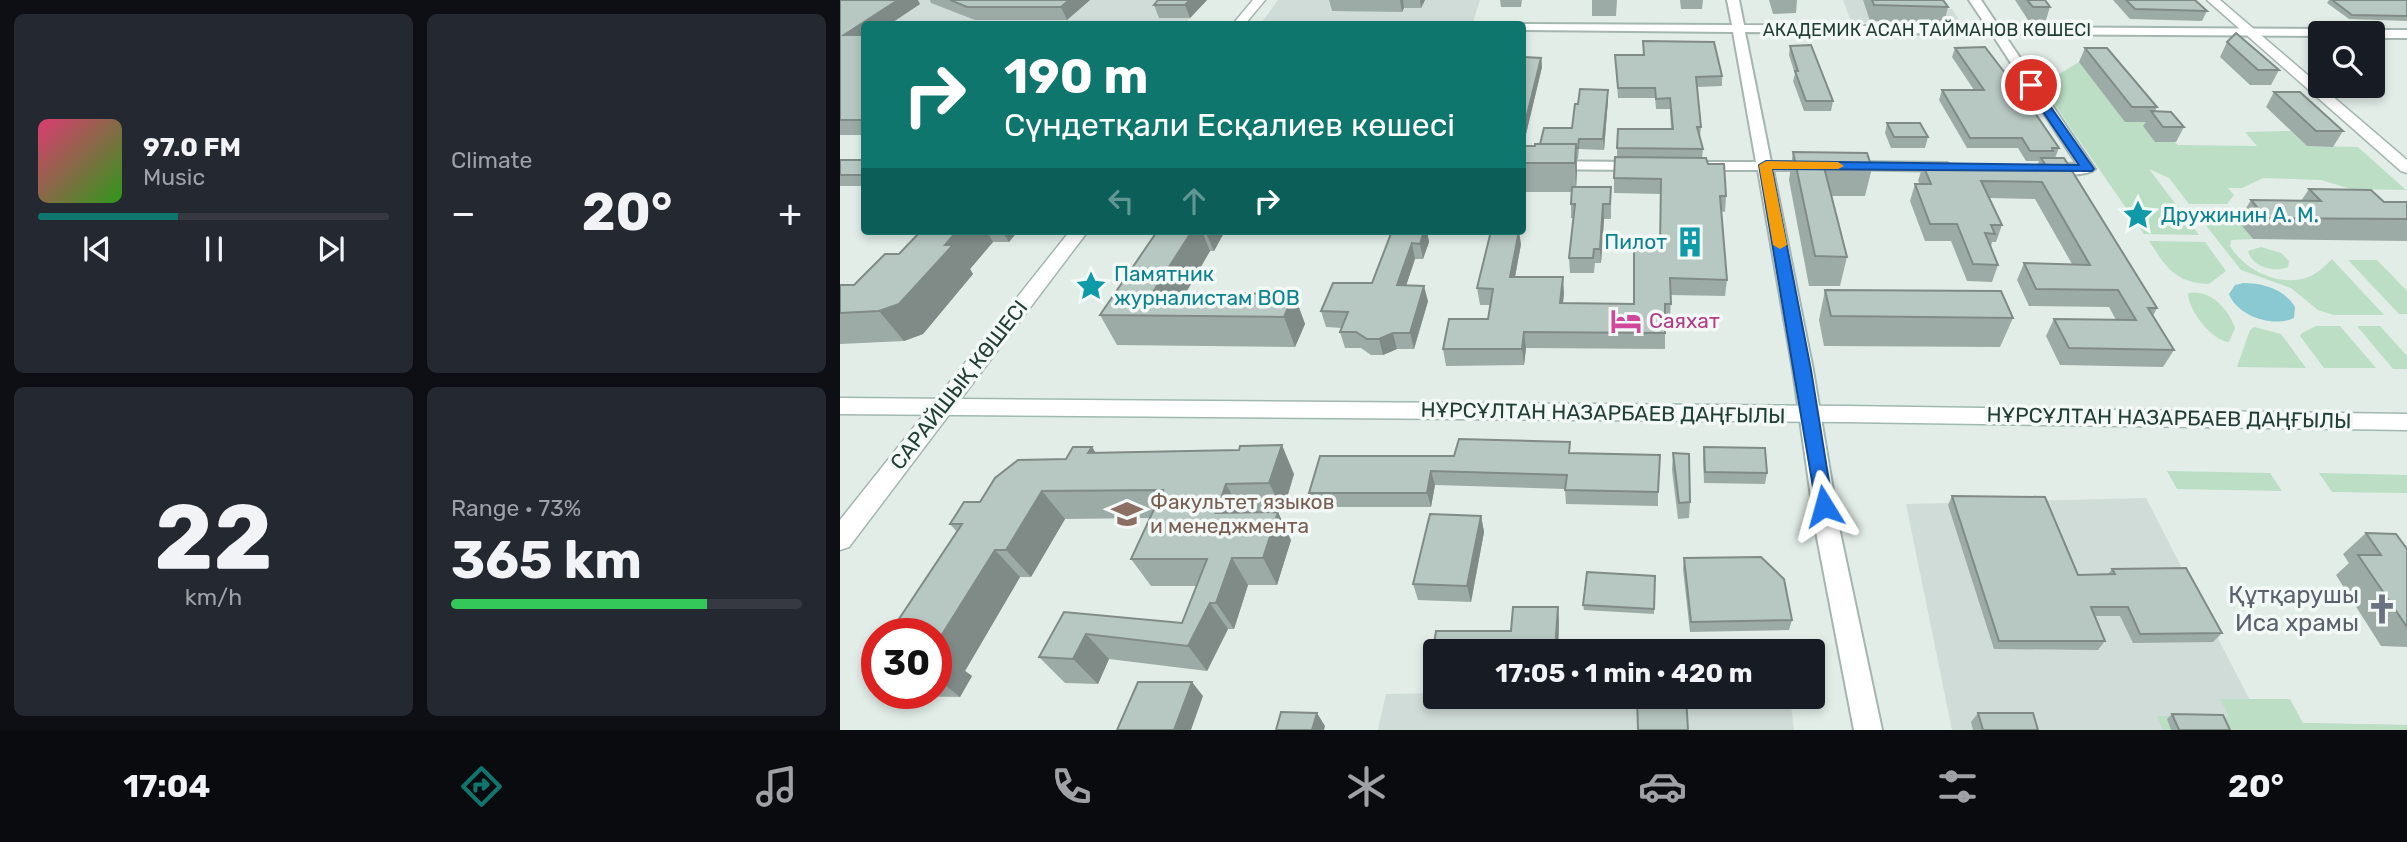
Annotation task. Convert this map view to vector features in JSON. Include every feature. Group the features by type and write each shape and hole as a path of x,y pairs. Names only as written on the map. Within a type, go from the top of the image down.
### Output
{"main road":[{"path":"1242,21 1259,0"},
{"path":"2213,0 2407,167"},
{"name":"САРАЙШЫҚ КӨШЕСІ","path":"840,539 1076,235"},
{"name":"НҰРСҰЛТАН НАЗАРБАЕВ ДАҢҒЫЛЫ","path":"840,406 2407,422"}],"street":[{"path":"1733,0 1766,165 1828,532 1868,730"},
{"path":"1975,0 1995,34 2088,169 2034,168"},
{"name":"АКАДЕМИК АСАН ТАЙМАНОВ КӨШЕСІ","path":"1526,27 1739,32 2254,36 2308,34"},
{"name":"АКАДЕМИК АСАН ТАЙМАНОВ КӨШЕСІ","path":"1526,35 1739,32"},
{"path":"2385,34 2407,34"},
{"name":"АКАДЕМИК АСАН ТАЙМАНОВ КӨШЕСІ","path":"2254,36 2308,39"},
{"path":"2385,40 2407,40"},
{"path":"1526,165 1648,166"},
{"path":"1687,166 1967,167"}],"shaded area":[{"path":"840,0 1207,0 1188,21 861,21"},
{"path":"1278,0 1480,0 1473,21 1263,21"},
{"path":"1843,0 1887,0 1890,7 1952,9 1962,25 1851,22"},
{"path":"2146,498 2261,722 2407,725 2407,730 1952,730 1906,504"},
{"path":"1423,693 1423,709 1791,709 1794,730 1378,730 1386,694"}],"green space":[{"path":"2079,62 2178,145 2257,146 2245,132 2291,131 2307,146 2358,147 2406,190 2351,189 2321,180 2263,178 2242,188 2228,188 2234,195 2227,204 2189,204 2169,178 2149,169 2199,235 2144,234 2041,85"},
{"path":"2204,223 2240,223 2253,239 2231,240 2230,246 2245,263 2277,279 2311,276 2332,259 2384,315 2334,315 2318,310 2291,288 2241,270"},
{"path":"2149,241 2205,242 2226,271 2209,284 2188,281 2166,266"},
{"path":"2261,247 2281,253 2289,261 2288,267 2270,269 2259,265 2250,257 2248,251"},
{"path":"2348,260 2377,260 2407,291 2407,314 2399,314"},
{"path":"2188,293 2204,294 2223,307 2235,328 2229,342 2215,336 2202,324 2192,308"},
{"path":"2316,326 2340,326 2376,368 2324,368 2300,336"},
{"path":"2357,326 2380,326 2407,356 2407,369 2393,369"},
{"path":"2254,327 2281,334 2306,368 2237,367 2250,330"},
{"path":"2167,471 2270,473 2282,491 2177,489"},
{"path":"2319,473 2407,475 2407,493 2332,492"},
{"path":"2220,699 2290,699 2303,723 2407,725 2407,730 2163,730 2157,716 2229,717"}],"water":[{"path":"2258,284 2279,291 2295,307 2294,318 2276,322 2248,314 2233,302 2229,294 2235,285"}],"building":[{"path":"840,0 898,0 866,21 861,21 861,24 844,35 861,35 861,120 840,120"},
{"path":"950,0 1069,0 1061,7 967,7"},
{"path":"1158,0 1190,0 1185,5 1154,5"},
{"path":"1872,0 1943,0 1948,7 1874,5"},
{"path":"2027,0 2045,0 2050,7 2033,7"},
{"path":"2126,0 2195,0 2207,11 2135,9"},
{"path":"2332,0 2407,0 2407,16 2352,15"},
{"path":"2236,33 2279,70 2258,70 2227,42"},
{"path":"1643,41 1714,42 1722,76 1696,77 1701,127 1697,127 1703,149 1617,148 1618,129 1673,129 1670,98 1656,99 1655,88 1618,88 1615,55 1644,55"},
{"path":"1811,45 1833,101 1806,101 1795,71 1798,71 1790,46"},
{"path":"1985,47 2059,148 2052,148 2053,151 2030,151 2022,138 1970,138 1942,90 1984,90 1955,48"},
{"path":"2085,48 2107,48 2157,107 2132,107"},
{"path":"1526,57 1541,58 1526,119"},
{"path":"1580,89 1608,90 1603,139 1579,139 1578,148 1576,144 1540,144 1544,128 1572,128"},
{"path":"2274,92 2300,92 2343,131 2316,131"},
{"path":"2151,111 2171,112 2184,127 2163,127"},
{"path":"1887,123 1920,123 1928,137 1894,137"},
{"path":"1576,144 1575,163 1526,163 1526,146"},
{"path":"1793,152 1867,153 1872,168 1824,167 1847,257 1815,256"},
{"path":"1615,157 1706,158 1708,164 1724,164 1726,196 1720,196 1727,280 1670,278 1671,304 1665,304 1665,333 1524,332 1522,349 1443,349 1449,319 1488,319 1493,289 1477,288 1490,235 1518,235 1510,277 1563,277 1560,303 1634,304 1634,248 1660,249 1661,179 1614,178"},
{"path":"2041,158 2064,158 2157,308 2148,308 2174,350 2069,348 2054,319 2136,320 2118,290 2036,289 2024,263 2090,265 2042,182 1981,181 2002,225 1991,225 1995,234 1985,233 1998,265 1973,264 1957,224 1930,224 1915,184 1931,184 1923,165 2046,166"},
{"path":"840,160 861,160 861,175 840,175"},
{"path":"1572,187 1611,187 1610,204 1603,204 1600,249 1594,249 1593,258 1569,258 1575,204 1571,204"},
{"path":"2309,189 2371,190 2384,202 2407,202 2407,219 2266,218 2251,200 2321,201"},
{"path":"917,235 954,235 945,245 953,245 899,304 879,311 840,313 840,285 854,285 885,254 899,254"},
{"path":"1155,235 1189,235 1153,292 1294,294 1284,317 1100,315"},
{"path":"1390,235 1423,235 1420,244 1412,243 1397,285 1424,286 1410,333 1393,333 1379,339 1367,339 1356,332 1340,332 1348,312 1321,311 1333,283 1372,283"},
{"path":"1825,290 2001,291 2013,318 1831,316"},
{"path":"1459,439 1570,442 1569,453 1660,455 1658,492 1565,490 1567,475 1431,471 1427,493 1309,493 1320,456 1454,456"},
{"path":"1282,445 1269,483 1226,484 1216,513 1278,512 1263,558 1232,558 1216,603 1210,603 1188,646 1086,634 1073,659 1039,657 1064,612 1182,623 1207,559 1131,559 1163,490 1042,491 1006,550 995,550 952,619 900,618 962,524 950,524 964,502 980,502 995,478 1018,460 1066,459 1073,447 1092,447 1088,453 1239,450 1240,446"},
{"path":"1704,447 1765,448 1767,473 1705,472"},
{"path":"1673,453 1689,454 1690,502 1679,503"},
{"path":"1952,496 2045,497 2078,575 2115,574 2112,569 2186,568 2222,633 2140,634 2128,607 2091,607 2105,641 1999,641"},
{"path":"1430,514 1481,516 1467,586 1413,584"},
{"path":"2366,533 2396,534 2407,549 2407,627 2358,555 2381,555"},
{"path":"1761,557 1784,579 1792,620 1691,622 1684,558"},
{"path":"1587,572 1655,576 1654,609 1583,605"},
{"path":"1513,607 1558,607 1556,639 1435,639 1436,631 1511,631"},
{"path":"1138,682 1192,682 1174,730 1117,730"},
{"path":"1637,709 1687,709 1688,730 1638,730"},
{"path":"1281,712 1317,713 1312,730 1276,730"},
{"path":"1978,713 2033,713 2038,730 1983,730"},
{"path":"2172,714 2223,715 2230,730 2179,730"}],"slow traffic":[{"path":"1780,245 1766,165 1838,166"}],"place":[{"name":"Дружинин А. М.","path":"2138,215"},
{"name":"Пилот","path":"1690,242"},
{"name":"Памятник журналистам ВОВ","path":"1091,286"},
{"name":"Саяхат","path":"1626,321"},
{"name":"Факультет языков и менеджмента","path":"1127,514"},
{"name":"Құтқарушы Иса храмы","path":"2382,609"}],"route":[{"path":"1824,506 1803,370 1766,165 2088,169 2031,85"}]}
